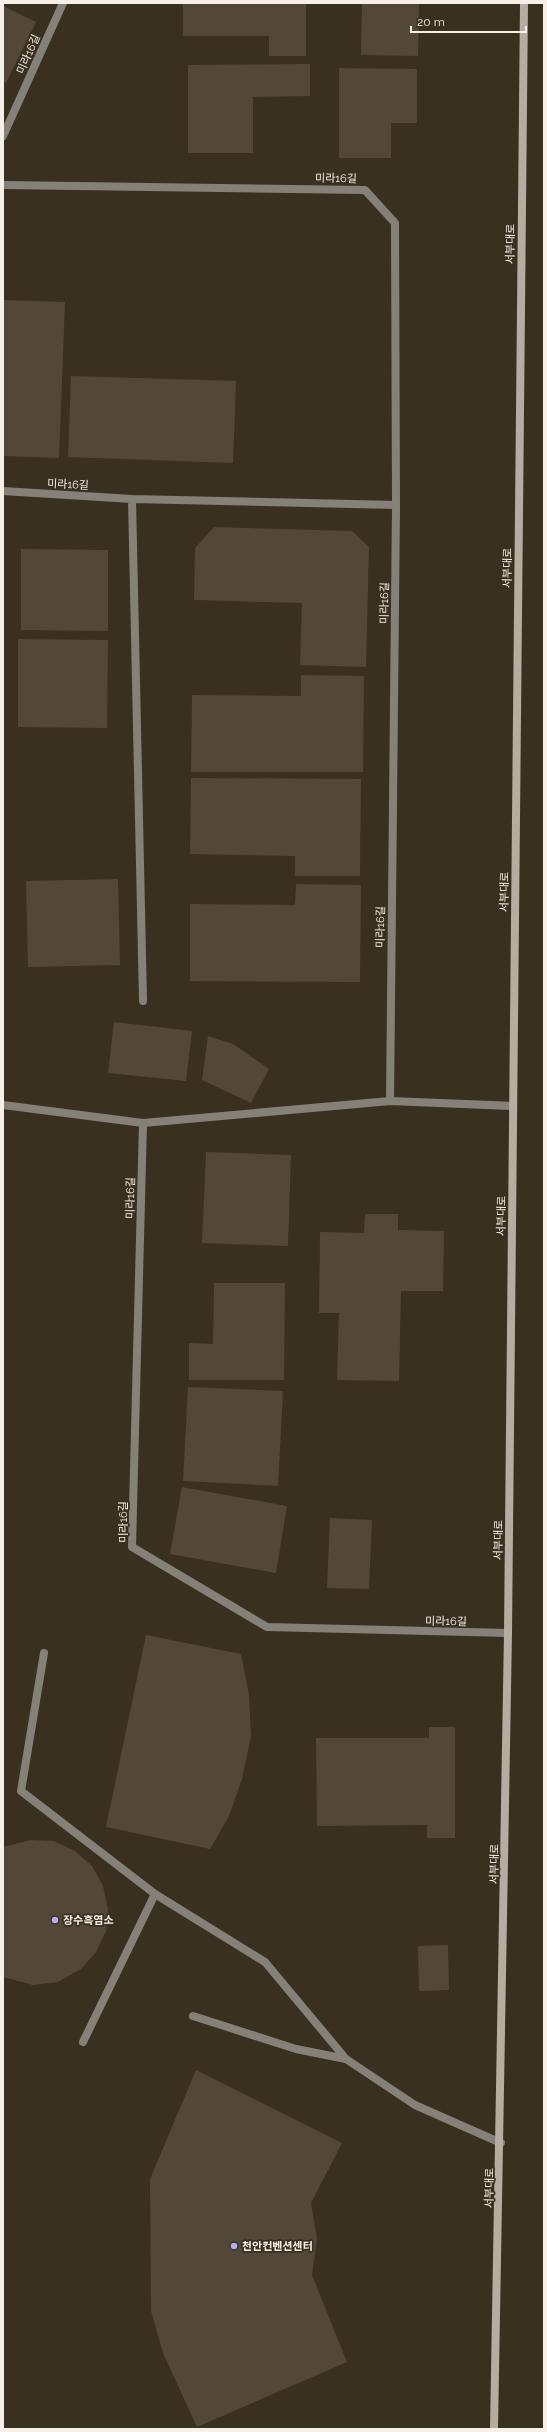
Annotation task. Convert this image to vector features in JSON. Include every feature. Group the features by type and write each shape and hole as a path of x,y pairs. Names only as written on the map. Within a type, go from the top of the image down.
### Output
{"main road":[{"name":"서부대로","path":"494,2429 501,2143 508,1633 524,3"}],"street":[{"name":"미라16길","path":"3,136 63,3"},
{"name":"미라16길","path":"3,185 366,190 395,223 396,505 390,1101"},
{"name":"미라16길","path":"3,491 132,499 396,505"},
{"path":"132,499 143,1000"},
{"path":"3,1106 143,1123 390,1101 513,1106"},
{"name":"미라16길","path":"143,1123 132,1546 267,1627 508,1633"},
{"path":"44,1653 21,1791 155,1894 265,1962 346,2059 415,2105 501,2143"},
{"path":"83,2042 155,1894"},
{"path":"193,2016 296,2049 346,2059"}],"building":[{"path":"183,3 306,3 306,56 269,56 269,36 183,36"},
{"path":"362,3 419,3 418,56 361,55"},
{"path":"3,6 36,22 6,83 3,81"},
{"path":"310,64 310,96 253,97 253,153 188,153 188,65"},
{"path":"339,68 417,69 417,123 391,123 391,158 339,158"},
{"path":"3,300 65,302 59,458 3,456"},
{"path":"71,376 236,381 233,463 68,457"},
{"path":"214,527 352,531 369,547 366,667 300,665 302,603 194,600 195,548"},
{"path":"21,549 108,550 108,631 21,630"},
{"path":"18,639 108,640 107,728 18,727"},
{"path":"301,675 364,676 363,772 191,772 192,695 301,696"},
{"path":"191,778 361,779 360,876 295,876 295,856 190,854"},
{"path":"118,879 120,965 28,967 26,881"},
{"path":"296,884 361,885 360,982 190,981 190,904 295,905"},
{"path":"114,1022 192,1031 186,1081 108,1073"},
{"path":"208,1036 233,1044 269,1069 251,1103 202,1080"},
{"path":"206,1152 291,1155 288,1246 202,1243"},
{"path":"365,1214 398,1214 398,1230 444,1231 443,1291 401,1291 399,1381 337,1380 339,1313 319,1313 320,1232 364,1233"},
{"path":"214,1283 285,1283 284,1380 189,1380 189,1343 213,1344"},
{"path":"188,1387 283,1391 278,1486 183,1481"},
{"path":"182,1487 287,1506 276,1573 170,1554"},
{"path":"330,1518 372,1520 369,1589 327,1588"},
{"path":"146,1635 241,1654 249,1695 251,1736 242,1779 229,1816 210,1849 106,1827"},
{"path":"429,1727 455,1727 455,1838 427,1838 427,1825 317,1826 316,1738 429,1738"},
{"name":"장수흑염소","path":"31,1840 54,1841 75,1851 92,1866 103,1886 108,1909 106,1931 96,1952 81,1969 58,1982 33,1985 3,1977 3,1847"},
{"path":"448,1945 449,1990 419,1991 418,1946"},
{"name":"천안컨벤션센터","path":"196,2070 342,2143 311,2203 317,2239 312,2275 347,2362 197,2427 163,2353 151,2311 150,2179"}],"place":[{"name":"장수흑염소","path":"55,1920"},
{"name":"천안컨벤션센터","path":"234,2246"}]}
